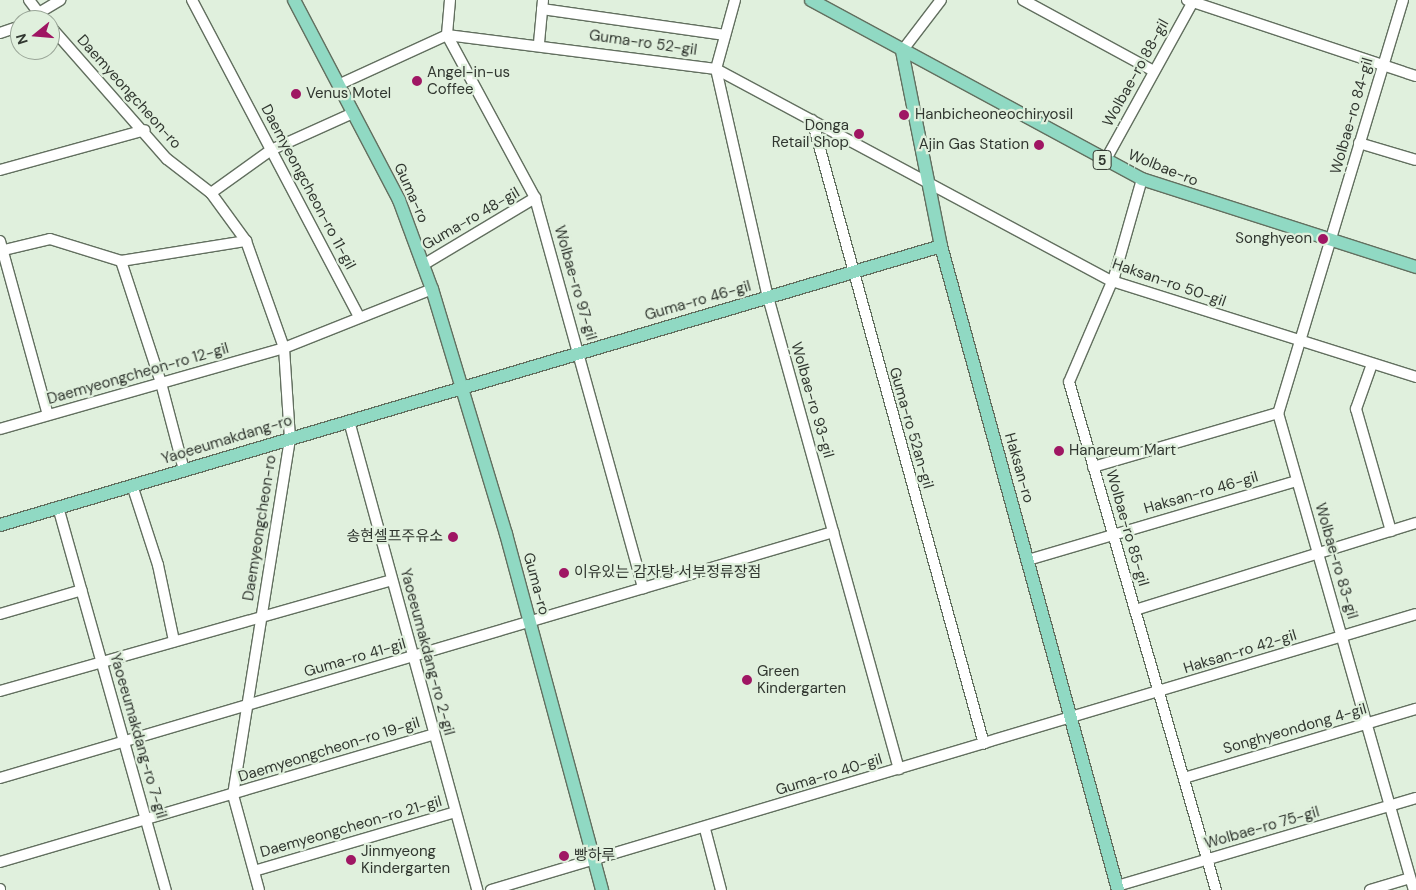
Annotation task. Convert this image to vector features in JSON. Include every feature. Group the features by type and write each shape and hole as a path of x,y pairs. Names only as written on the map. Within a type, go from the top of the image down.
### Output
{"main road":[{"name":"Guma-ro","path":"294,0 399,200 432,289 464,387 602,890"},
{"name":"Wolbae-ro","path":"811,0 1105,161 1142,179 1416,267"},
{"name":"Haksan-ro","path":"902,51 941,246 1072,718 1117,888"},
{"name":"Guma-ro 46-gil","path":"464,387 941,246"},
{"name":"Yaoeeumakdang-ro","path":"0,525 464,387"}],"street":[{"path":"41,10 60,0"},
{"name":"Daemyeongcheon-ro 11-gil","path":"192,0 359,317"},
{"path":"338,86 447,35 450,0"},
{"name":"Wolbae-ro 93-gil","path":"736,0 716,69 768,297 899,769"},
{"path":"902,51 941,0"},
{"path":"1023,0 1154,71"},
{"name":"Wolbae-ro 84-gil","path":"1331,240 1403,0"},
{"path":"1191,1 1416,76"},
{"name":"Wolbae-ro 88-gil","path":"1105,161 1191,1"},
{"path":"539,43 542,5 725,35"},
{"name":"Guma-ro 52-gil","path":"447,35 539,43 716,69 928,182"},
{"name":"Wolbae-ro 97-gil","path":"447,35 535,198 643,588"},
{"name":"Daemyeongcheon-ro","path":"60,37 167,158 211,193 246,241 284,348 290,439 233,795 259,890"},
{"path":"211,193 271,150 353,113"},
{"name":"Guma-ro 52an-gil","path":"812,120 852,272 984,744"},
{"path":"0,170 144,130"},
{"path":"1359,143 1416,160"},
{"name":"Wolbae-ro 85-gil","path":"1142,179 1112,281 1069,382 1216,890"},
{"name":"Haksan-ro 50-gil","path":"928,182 1112,281 1298,342 1416,378"},
{"name":"Guma-ro 48-gil","path":"423,264 535,198"},
{"path":"48,415 1,247 50,239 121,261 246,241"},
{"path":"1093,467 1278,412 1298,342 1331,240"},
{"path":"121,261 161,383 184,470"},
{"path":"284,348 432,289"},
{"name":"Daemyeongcheon-ro 12-gil","path":"0,429 284,348"},
{"path":"1372,364 1356,409 1391,531"},
{"name":"Wolbae-ro 83-gil","path":"1278,412 1296,481 1319,554 1414,890"},
{"name":"Yaoeeumakdang-ro 2-gil","path":"349,421 477,890"},
{"name":"Haksan-ro 46-gil","path":"1028,560 1296,481"},
{"path":"132,485 158,565 174,641"},
{"name":"Yaoeeumakdang-ro 7-gil","path":"58,507 166,890"},
{"path":"1135,610 1416,523"},
{"name":"Guma-ro 41-gil","path":"0,778 530,624 643,588 834,532"},
{"name":"Daemyeongcheon-ro","path":"261,616 392,580"},
{"path":"0,614 82,590"},
{"name":"Haksan-ro 42-gil","path":"1072,718 1416,614"},
{"path":"0,691 261,616"},
{"name":"Songhyeondong 4-gil","path":"1184,778 1416,709"},
{"name":"Guma-ro 40-gil","path":"491,890 594,859 705,829 1072,718"},
{"name":"Daemyeongcheon-ro 19-gil","path":"0,862 233,795 434,734"},
{"name":"Wolbae-ro 75-gil","path":"1117,888 1416,798"},
{"name":"Daemyeongcheon-ro 21-gil","path":"254,871 456,812"},
{"path":"705,829 721,890"},
{"path":"1370,890 1410,878"}],"place":[{"name":"Angel-in-us Coffee","path":"417,81"},
{"name":"Venus Motel","path":"296,94"},
{"name":"Hanbicheoneochiryosil","path":"904,115"},
{"name":"Donga Retail Shop","path":"859,134"},
{"name":"Ajin Gas Station","path":"1039,145"},
{"name":"Songhyeon","path":"1323,239"},
{"name":"Hanareum Mart","path":"1059,451"},
{"name":"송현셀프주유소","path":"453,537"},
{"name":"이유있는 감자탕 서부정류장점","path":"564,573"},
{"name":"Green Kindergarten","path":"747,680"},
{"name":"빵하루","path":"564,856"},
{"name":"Jinmyeong Kindergarten","path":"351,860"}]}
